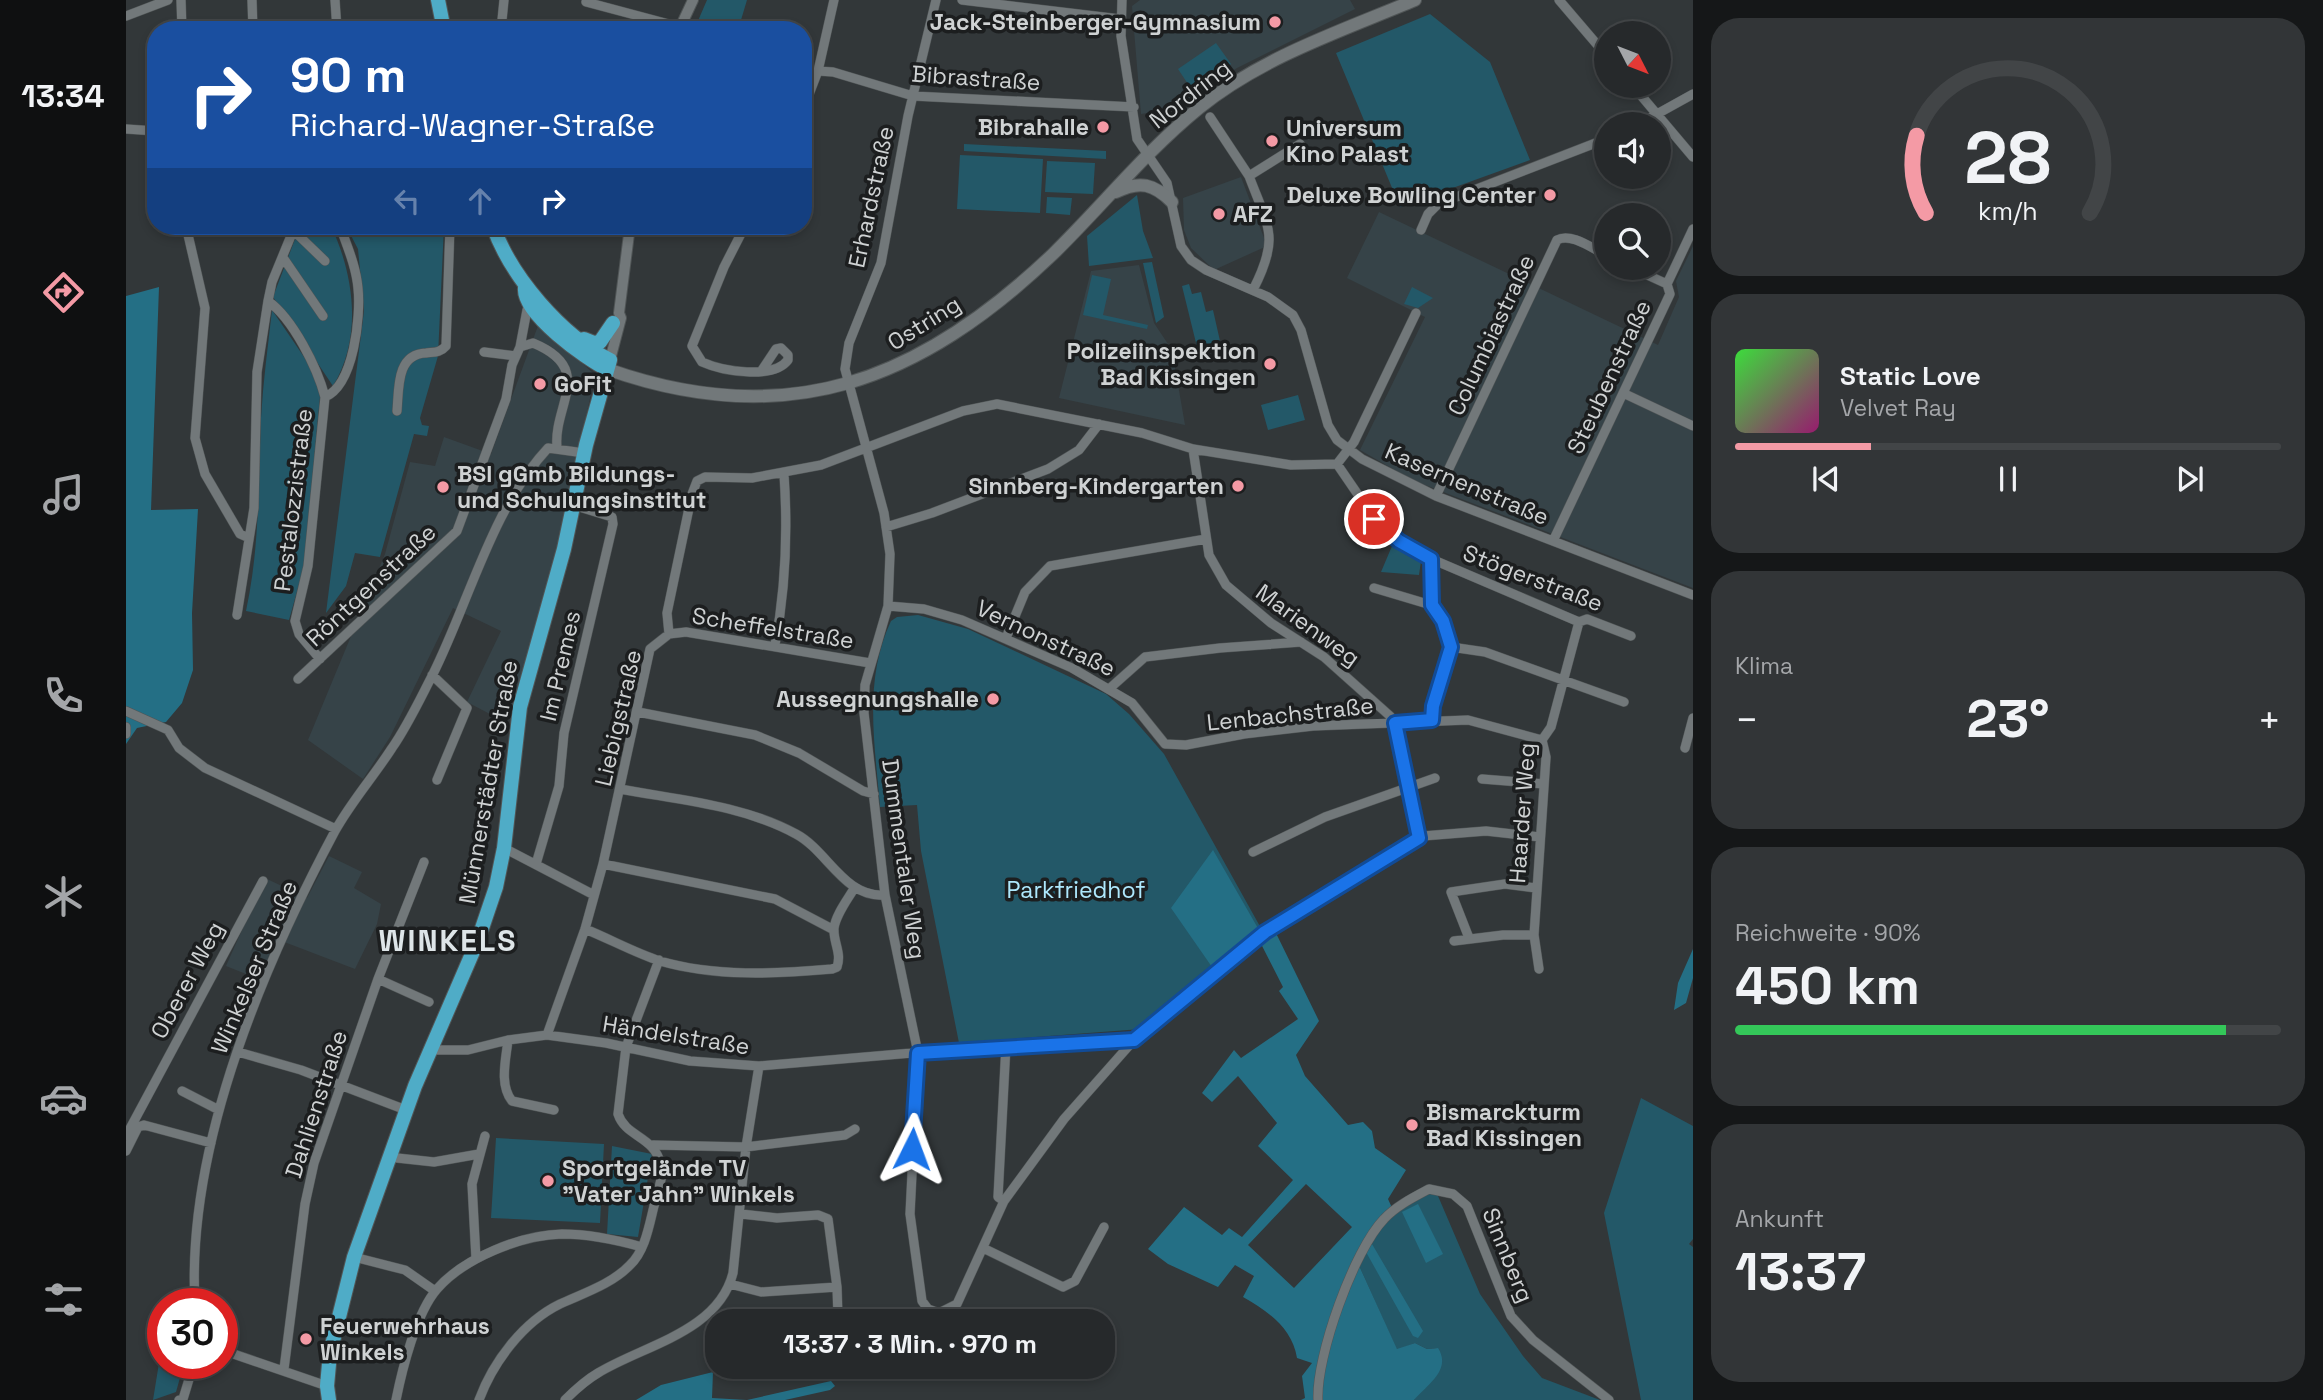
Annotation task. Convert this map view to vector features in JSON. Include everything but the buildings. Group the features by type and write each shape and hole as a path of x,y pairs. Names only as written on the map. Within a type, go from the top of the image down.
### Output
{"main road":[{"path":"438,0 442,21"},
{"name":"Nordring","path":"1146,156 1197,110 1240,79 1282,56 1415,0"},
{"name":"Ostring","path":"525,286 524,294 531,306 563,339 605,363 661,387 736,398 789,395 849,385 898,366 948,339 999,301 1053,254 1146,156"},
{"path":"1107,197 1129,186 1146,184 1163,193 1172,202"},
{"name":"Ostring","path":"498,235 525,286 564,327 605,363"},
{"path":"564,327 571,328 587,341 597,343 606,337 616,318"},
{"name":"Münnerstädter Straße","path":"328,1393 330,1353 354,1257 406,1110 487,917 504,848 520,707 564,549 585,449 583,442 605,363"}],"street":[{"path":"126,16 168,0"},
{"path":"181,0 182,21"},
{"path":"252,0 253,21"},
{"path":"335,0 336,21"},
{"path":"502,21 504,0"},
{"path":"682,21 693,0"},
{"path":"812,87 834,0"},
{"name":"Erhardstraße","path":"888,606 891,579 886,527 868,447 845,369 849,343 881,263 913,96 936,0"},
{"path":"962,0 1119,19"},
{"path":"1559,0 1594,41"},
{"path":"586,2 654,21"},
{"name":"Kasernenstraße","path":"1119,2 1119,19 1137,139 1146,156 1167,183 1178,238 1191,260 1206,270 1283,306 1293,315 1301,330 1328,425 1348,450 1436,496 1693,595"},
{"name":"Bibrastraße","path":"818,71 833,72 913,96 1134,107"},
{"path":"1659,112 1693,94"},
{"path":"1644,98 1656,112"},
{"path":"1210,117 1249,176 1270,236 1268,260 1253,290"},
{"path":"126,129 147,130"},
{"path":"1671,130 1693,157"},
{"path":"1249,176 1300,144"},
{"path":"1421,230 1428,214 1438,204 1594,144"},
{"name":"Steubenstraße","path":"1553,541 1670,294 1667,284 1693,229"},
{"path":"188,235 205,308 195,439 205,474 240,534 249,538"},
{"path":"237,615 254,508 257,372 272,282 292,235"},
{"path":"300,235 325,261"},
{"name":"Pestalozzistraße","path":"320,659 299,634 295,621 308,566 325,397 339,388 348,371 355,342 359,289 343,235"},
{"path":"397,411 401,375 406,360 415,353 437,352 446,346 450,235"},
{"path":"605,363 616,318 629,235"},
{"path":"740,235 724,267 692,346 697,359 714,368 738,373 761,370"},
{"name":"Columbiastraße","path":"1436,496 1557,240 1565,237 1594,250"},
{"path":"284,259 323,316"},
{"path":"1658,280 1667,284"},
{"path":"268,301 284,317 319,373 325,397"},
{"name":"Röntgenstraße","path":"298,679 457,531 506,399 527,310 531,306"},
{"path":"775,645 785,592 788,531 784,474 821,465 979,406 1013,405 1193,449 1291,465 1337,464 1348,450 1416,313"},
{"path":"484,352 518,352 533,343 546,348 566,371 568,398 555,430 557,447 585,449"},
{"path":"1623,393 1693,426"},
{"path":"886,527 932,513 1048,469 1079,450 1099,424"},
{"name":"Winkelser Straße","path":"195,1288 194,1245 211,1143 219,1110 256,1001 336,829 394,746 432,675 507,511 535,462 548,448 557,447"},
{"path":"1006,638 1025,592 1050,566 1206,539 1193,449"},
{"name":"Stögerstraße","path":"1337,464 1386,531 1415,552 1579,622 1587,620 1631,636"},
{"name":"Liebigstraße","path":"547,1035 585,929 603,864 650,649 669,635 667,613 697,481 705,477 738,478 784,474"},
{"name":"Im Premes","path":"536,864 559,786 564,733 613,524 612,517 606,513 573,505"},
{"name":"Marienweg","path":"1206,539 1210,559 1226,585 1242,602 1341,670 1385,709 1395,723"},
{"path":"1431,559 1432,605 1443,621 1451,647 1433,706 1432,720"},
{"path":"1374,588 1432,605"},
{"name":"Vernonstraße","path":"888,606 924,609 950,616 1006,638 1109,689 1132,703 1165,744"},
{"name":"Dummentaler Weg","path":"888,606 881,639 870,663 865,685 864,713 885,895 918,1053 910,1214 922,1301 928,1309 939,1313 957,1304 983,1248"},
{"name":"Haarder Weg","path":"1539,969 1534,935 1546,748 1542,740 1551,727 1579,622"},
{"name":"Scheffelstraße","path":"669,635 686,632 870,663"},
{"path":"1109,689 1145,657 1301,642"},
{"path":"1451,647 1485,652 1624,702"},
{"path":"432,675 467,708 437,780"},
{"path":"126,711 167,730 179,748 205,768 336,829"},
{"path":"638,712 755,735 799,753 863,791 874,794"},
{"path":"1685,748 1693,718"},
{"name":"Lenbachstraße","path":"1165,744 1186,745 1244,734 1313,726 1432,720 1468,720 1542,740"},
{"path":"1395,723 1419,838"},
{"path":"126,727 126,734"},
{"path":"1253,852 1325,817 1435,778"},
{"path":"1482,779 1544,784"},
{"path":"620,789 764,818 811,845 863,894 885,895"},
{"path":"1104,1227 1075,1281 1063,1287 983,1248 1004,1201 1064,1119 1134,1040 1265,932 1419,838 1486,831 1540,837"},
{"path":"504,848 594,895"},
{"name":"Dahlienstraße","path":"284,1369 305,1204 314,1163 378,979 424,862"},
{"path":"603,864 775,899 834,930"},
{"name":"Oberer Weg","path":"126,1136 263,881"},
{"path":"1469,938 1451,892 1505,884 1536,888"},
{"path":"585,929 659,960 772,974 832,970 837,967 840,958 834,930 855,887"},
{"path":"1454,941 1534,935"},
{"path":"659,960 626,1047 618,1114 627,1128 653,1145 746,1147 845,1135 855,1129"},
{"path":"378,979 429,1002"},
{"name":"Händelstraße","path":"430,1050 468,1050 508,1040 547,1035 626,1047 690,1061 759,1066 821,1063 1006,1045 1134,1040"},
{"path":"508,1040 505,1073 508,1095 512,1101 555,1110"},
{"path":"1004,1201 998,1197 1006,1045"},
{"path":"238,1052 342,1084 406,1110"},
{"path":"565,1400 600,1372 702,1319 720,1302 730,1284 741,1214 746,1147 759,1066"},
{"path":"182,1091 219,1110"},
{"path":"126,1151 138,1127 144,1125 211,1143"},
{"path":"476,1259 472,1184 485,1136"},
{"path":"479,1400 492,1370 520,1335 556,1306 608,1282 631,1265 642,1247 661,1177 661,1166 653,1145"},
{"path":"388,1157 434,1162 479,1154"},
{"name":"Sinnberg","path":"1318,1400 1330,1335 1361,1251 1385,1217 1429,1189 1453,1194 1467,1206 1511,1316 1533,1340 1609,1400"},
{"path":"741,1214 777,1218 818,1215 828,1219 838,1309"},
{"path":"396,1400 401,1375 421,1318 435,1291 476,1259 505,1248 561,1234 642,1247"},
{"path":"354,1257 405,1270 435,1291"},
{"path":"730,1284 761,1292 837,1287"},
{"path":"238,1355 284,1369 328,1393"},
{"path":"180,1400 183,1399 189,1379"}],"shaded area":[{"path":"1140,0 1350,0 1355,9 1237,68 1174,109 1141,114 1132,6"},
{"name":"AFZ","path":"1241,177 1267,246 1214,270 1191,248 1184,230 1183,198"},
{"path":"1379,212 1658,345 1679,297 1676,281 1693,246 1693,588 1412,480 1360,450 1425,317 1347,278"},
{"path":"1139,265 1154,323 1172,350 1185,425 1059,398 1091,271"},
{"path":"159,287 151,510 198,509 192,613 193,670 182,703 166,722 137,728 126,744 126,296"},
{"path":"539,323 595,375 555,562 507,723 467,702 501,631 453,608 390,737 363,779 308,740 385,554 410,462 435,466 444,437 491,454"},
{"path":"1213,850 1259,930 1212,967 1171,908"},
{"path":"329,856 362,872 354,888 381,904 377,924 355,969 279,940 261,980 226,966 265,878 307,898"},
{"path":"1273,927 1319,1021 1296,1055 1305,1076 1348,1125 1363,1122 1372,1131 1375,1148 1406,1170 1388,1199 1393,1210 1357,1261 1397,1349 1415,1343 1427,1349 1438,1348 1442,1356 1436,1377 1414,1400 1301,1400 1305,1398 1302,1376 1312,1363 1297,1358 1285,1329 1243,1297 1254,1276 1235,1265 1218,1287 1168,1264 1148,1249 1184,1207 1222,1235 1229,1228 1242,1237 1293,1180 1258,1146 1277,1123 1238,1076 1212,1102 1202,1093 1234,1050 1241,1058 1298,1019 1279,991 1283,987 1258,938","holes":["1306,1184 1352,1227 1294,1288 1248,1245"]},
{"path":"1693,949 1693,978 1686,1003 1674,1010 1678,983"},
{"path":"1418,1204 1443,1254 1426,1263 1402,1212"},
{"path":"1372,1244 1423,1331 1418,1338 1413,1336 1366,1252"},
{"path":"705,1374 705,1379 713,1379 712,1398 747,1400 636,1400 661,1385"},
{"path":"831,1381 835,1386 830,1390 785,1400 747,1400"}],"green space":[{"path":"707,0 747,0 741,21 698,21"},
{"path":"1430,14 1490,62 1530,160 1400,207 1336,53"},
{"path":"1216,43 1231,64 1192,90 1178,69"},
{"path":"964,144 1106,151 1106,159 964,151"},
{"path":"960,155 1043,159 1040,213 957,209"},
{"path":"1047,161 1095,163 1093,194 1045,192"},
{"path":"1137,195 1143,231 1153,258 1089,266 1087,236"},
{"path":"1047,197 1072,198 1070,215 1046,213"},
{"path":"297,235 335,235 350,285 352,327 349,347 333,386 273,297"},
{"path":"351,235 444,235 438,356 420,418 422,425 429,426 427,436 414,434 380,557 355,553 346,586 326,613 364,311 358,249"},
{"path":"1152,262 1164,317 1156,323 1143,263"},
{"path":"1092,275 1111,279 1103,315 1148,325 1147,329 1083,315"},
{"path":"1189,284 1192,294 1201,292 1206,312 1213,310 1220,341 1197,347 1182,286"},
{"path":"1412,287 1433,298 1418,308 1404,304"},
{"path":"272,310 317,376 320,397 304,567 289,620 246,611 256,539 262,404"},
{"path":"1298,395 1305,420 1268,430 1261,405"},
{"path":"1392,546 1421,561 1419,575 1381,572"},
{"name":"Parkfriedhof","path":"918,615 968,629 1106,694 1129,714 1164,754 1262,930 1141,1029 959,1043 921,851 917,805 880,807 873,712 877,666 891,621 897,617"},
{"path":"1641,1098 1693,1126 1693,1239 1689,1244 1693,1247 1693,1400 1641,1400 1604,1213"},
{"name":"Sportgelände TV \"Vater Jahn\" Winkels","path":"496,1138 604,1144 600,1223 491,1218"},
{"path":"612,1146 652,1154 638,1237 607,1234"},
{"path":"1435,1189 1480,1294 1523,1356 1542,1378 1600,1400 1414,1400 1438,1348 1427,1349 1415,1343 1397,1350 1357,1261 1385,1219"},
{"path":"156,1379 180,1379 176,1392 153,1400"}],"place":[{"name":"Jack-Steinberger-Gymnasium","path":"1275,22"},
{"name":"Bibrahalle","path":"1103,127"},
{"name":"Universum Kino Palast","path":"1272,141"},
{"name":"Deluxe Bowling Center","path":"1550,195"},
{"name":"AFZ","path":"1219,214"},
{"name":"Polizeiinspektion Bad Kissingen","path":"1270,364"},
{"name":"GoFit","path":"540,384"},
{"name":"Sinnberg-Kindergarten","path":"1238,486"},
{"name":"BSI gGmb Bildungs- und Schulungsinstitut","path":"443,487"},
{"name":"Aussegnungshalle","path":"993,699"},
{"name":"Bismarckturm Bad Kissingen","path":"1412,1125"},
{"name":"Sportgelände TV \"Vater Jahn\" Winkels","path":"548,1181"},
{"name":"Feuerwehrhaus Winkels","path":"306,1339"}],"district":[{"name":"WINKELS","path":"448,940"}],"route":[{"path":"912,1149 918,1053 1006,1045 1134,1040 1265,932 1419,838 1395,723 1432,720 1433,706 1451,647 1443,621 1432,605 1431,559 1399,541 1374,519"}]}
